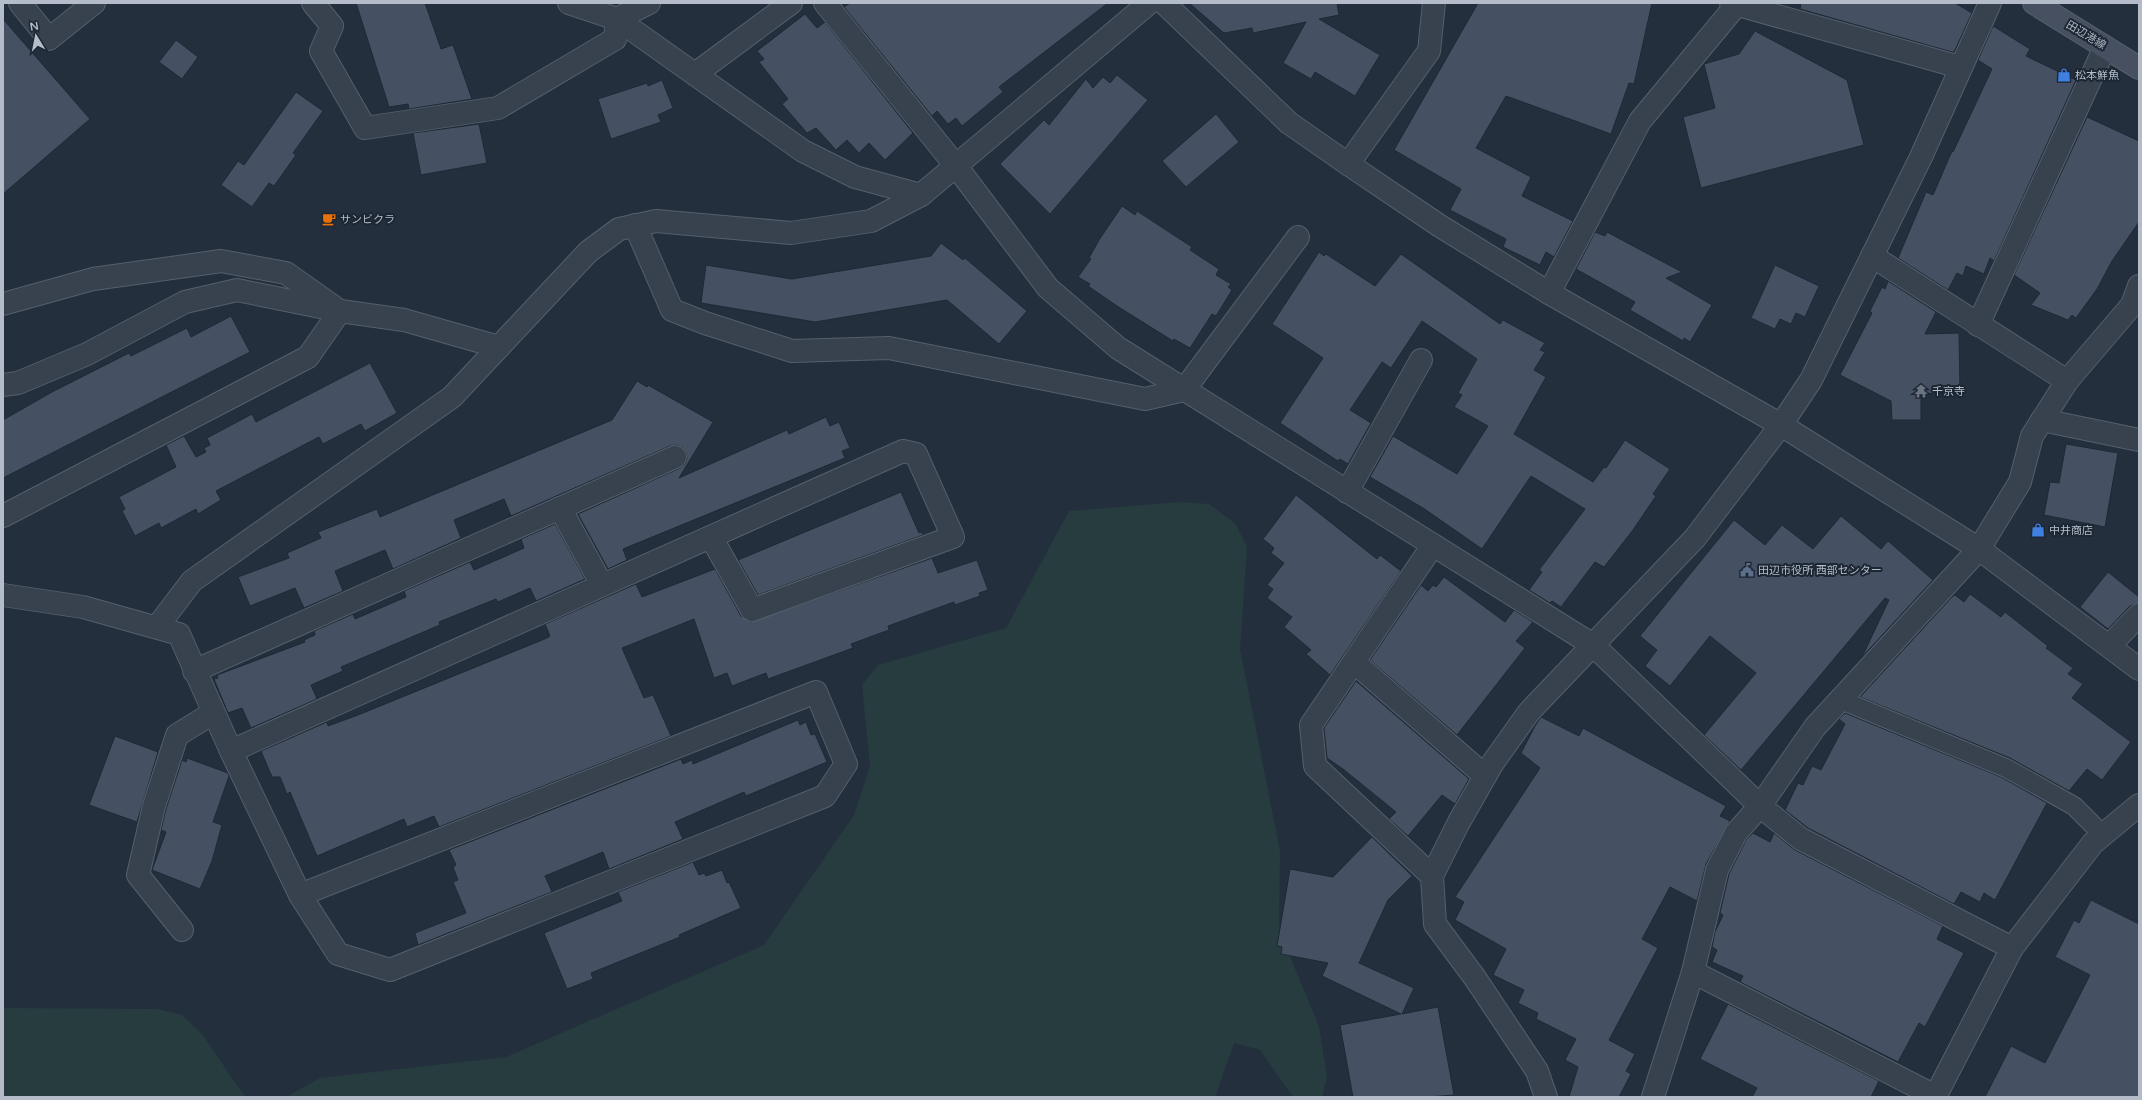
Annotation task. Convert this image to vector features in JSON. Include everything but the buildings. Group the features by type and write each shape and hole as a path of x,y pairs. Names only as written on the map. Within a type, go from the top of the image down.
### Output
{"main road":[{"name":"田辺港線","path":"2034,3 2139,68"}],"street":[{"path":"20,3 49,39 94,3"},
{"path":"313,3 332,26 321,51 365,128 498,108 615,39 617,19"},
{"path":"569,3 617,19 695,74 757,121 803,152 855,177 920,195"},
{"path":"617,19 649,3"},
{"path":"695,74 791,3"},
{"path":"825,3 956,166 1048,288 1118,348 1593,645 1760,806 1801,839 2012,948"},
{"path":"158,627 192,581 452,397 588,252 619,229 656,221 791,233 871,221 920,195 1149,3"},
{"path":"1164,3 1289,123 1348,164 1440,226 1549,293 1781,425 1979,549 2139,669"},
{"path":"1348,164 1429,52 1434,3"},
{"path":"1546,1097 1537,1071 1476,978 1434,924 1432,876 1459,822 1485,776 1529,712 1695,538 1781,425 1811,380 1922,157 1960,67 1990,3"},
{"path":"1549,293 1640,122 1735,4 1960,67"},
{"path":"1978,325 2105,47"},
{"path":"635,225 672,310 705,323 792,350 889,348 1145,398 1184,390 1298,237"},
{"path":"1872,256 2066,381"},
{"path":"3,304 93,279 220,261 286,273 340,311"},
{"path":"1653,1097 1693,972 1717,870 1736,834 1760,806 1815,727 1979,549 2020,482 2032,436 2066,381 2132,305 2139,286"},
{"path":"3,385 18,383 87,354 185,302 237,290 340,311 404,320 499,347"},
{"path":"3,516 308,357 340,311"},
{"path":"1347,492 1421,360"},
{"path":"2042,420 2139,440"},
{"path":"231,751 903,451 916,454 952,537 752,610 711,537"},
{"path":"194,671 675,457"},
{"path":"560,508 602,585"},
{"path":"1432,876 1315,766 1311,724 1433,545"},
{"path":"3,594 83,606 179,634 213,713 300,895 338,954 390,970 825,796 846,764 816,692 300,895"},
{"path":"2109,646 2139,615"},
{"path":"1354,662 1485,776"},
{"path":"182,930 138,875 154,806 177,735 213,713"},
{"path":"1693,972 1936,1097 2012,948 2093,843 2139,805"}],"lane":[{"path":"1841,700 2006,768 2074,806 2103,834"}],"green space":[{"path":"1180,502 1209,504 1235,523 1247,547 1240,649 1280,851 1279,930 1319,1026 1327,1077 1322,1097 1293,1097 1260,1050 1234,1043 1215,1097 286,1097 320,1078 506,1057 764,945 854,815 870,766 862,685 878,665 1006,628 1069,511"},
{"path":"3,1008 157,1009 182,1015 202,1034 245,1097 3,1097"}],"place":[{"name":"松本鮮魚","path":"2064,75"},
{"name":"サンビクラ","path":"329,219"},
{"name":"千京寺","path":"1921,391"},
{"name":"中井商店","path":"2038,530"},
{"name":"田辺市役所 西部センター","path":"1747,570"}]}
